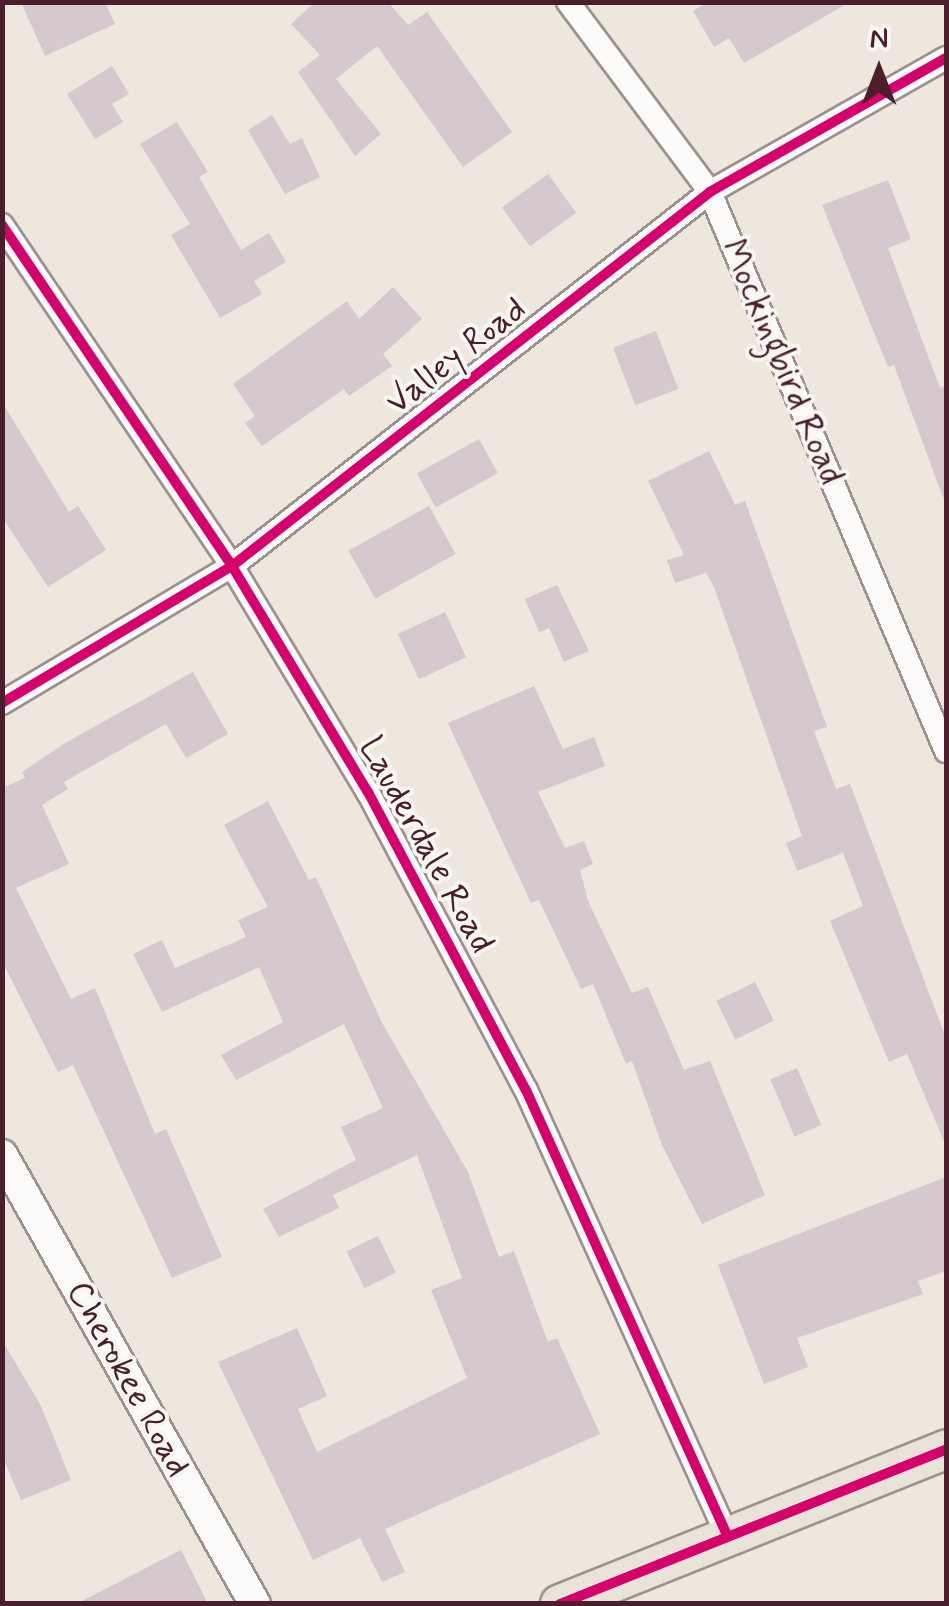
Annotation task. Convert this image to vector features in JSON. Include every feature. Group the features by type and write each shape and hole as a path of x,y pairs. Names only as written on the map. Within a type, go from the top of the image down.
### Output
{"main road":[{"path":"560,1604 726,1534 946,1450"}],"street":[{"name":"Mockingbird Road","path":"568,2 710,192 946,751"},
{"name":"Valley Road","path":"2,703 232,566 710,192 946,58"},
{"name":"Lauderdale Road","path":"2,225 232,566 368,792 526,1090 726,1534"},
{"name":"Cherokee Road","path":"2,1155 255,1604"}],"building":[{"path":"21,2 105,2 115,24 45,56"},
{"path":"315,2 388,2 408,25 427,12 512,132 463,167 377,46 336,79 381,134 355,156 298,72 320,55 291,24"},
{"path":"708,2 850,2 744,63 729,38 714,47 693,11"},
{"path":"112,66 129,94 112,104 123,122 95,139 67,94"},
{"path":"272,115 290,144 302,138 320,177 285,194 248,130"},
{"path":"177,122 208,172 199,177 241,250 269,233 286,262 254,281 262,294 220,318 171,235 190,224 140,144"},
{"path":"548,174 576,213 530,246 502,208"},
{"path":"888,180 911,239 888,248 940,388 946,385 944,500 894,365 888,367 822,205"},
{"path":"393,287 422,319 383,354 392,366 349,396 344,389 262,446 245,423 255,416 233,384 347,301 359,319"},
{"path":"656,331 678,389 635,405 613,347"},
{"path":"2,402 69,512 78,506 106,550 48,587 2,517"},
{"path":"479,439 498,473 436,508 417,473"},
{"path":"709,451 735,505 745,501 827,727 814,731 836,789 850,784 946,1038 946,1146 907,1054 889,1062 830,921 863,906 843,853 797,871 786,843 802,836 714,587 706,573 675,583 667,560 684,555 648,481"},
{"path":"429,506 456,554 375,599 349,551"},
{"path":"557,585 589,651 564,662 549,628 539,632 525,599"},
{"path":"445,612 466,657 419,679 398,634"},
{"path":"193,672 228,734 186,758 166,724 64,782 68,789 42,805 69,864 16,888 71,999 95,988 155,1134 166,1129 222,1257 172,1278 73,1065 58,1072 2,961 2,788 25,778 22,772 65,743"},
{"path":"534,686 563,749 594,737 605,766 538,792 565,848 584,841 593,864 580,870 588,901 632,993 648,987 684,1070 710,1061 765,1195 702,1224 662,1145 632,1061 626,1064 593,984 581,989 539,900 531,903 448,723"},
{"path":"268,801 309,880 316,877 381,1021 468,1172 499,1257 514,1251 548,1342 557,1338 600,1434 385,1529 405,1572 382,1582 360,1538 313,1560 218,1362 297,1328 327,1396 298,1409 317,1452 467,1378 431,1290 462,1278 417,1155 333,1195 339,1208 279,1237 263,1209 356,1160 341,1127 383,1108 344,1024 236,1080 221,1055 283,1022 259,967 162,1012 133,954 162,940 175,968 246,937 238,920 268,907 224,825"},
{"path":"755,982 774,1021 735,1039 716,1001"},
{"path":"797,1068 821,1125 795,1136 770,1079"},
{"path":"946,1177 946,1271 918,1281 923,1294 797,1338 808,1367 764,1384 718,1265"},
{"path":"378,1236 396,1273 365,1288 347,1251"},
{"path":"2,1340 41,1406 71,1480 21,1500 2,1455"},
{"path":"181,1550 208,1604 76,1604"}],"cycle path":[{"path":"2,703 232,566 710,192 946,58"},
{"path":"2,225 232,566 368,792 526,1090 726,1533"},
{"path":"560,1604 946,1450"}]}
